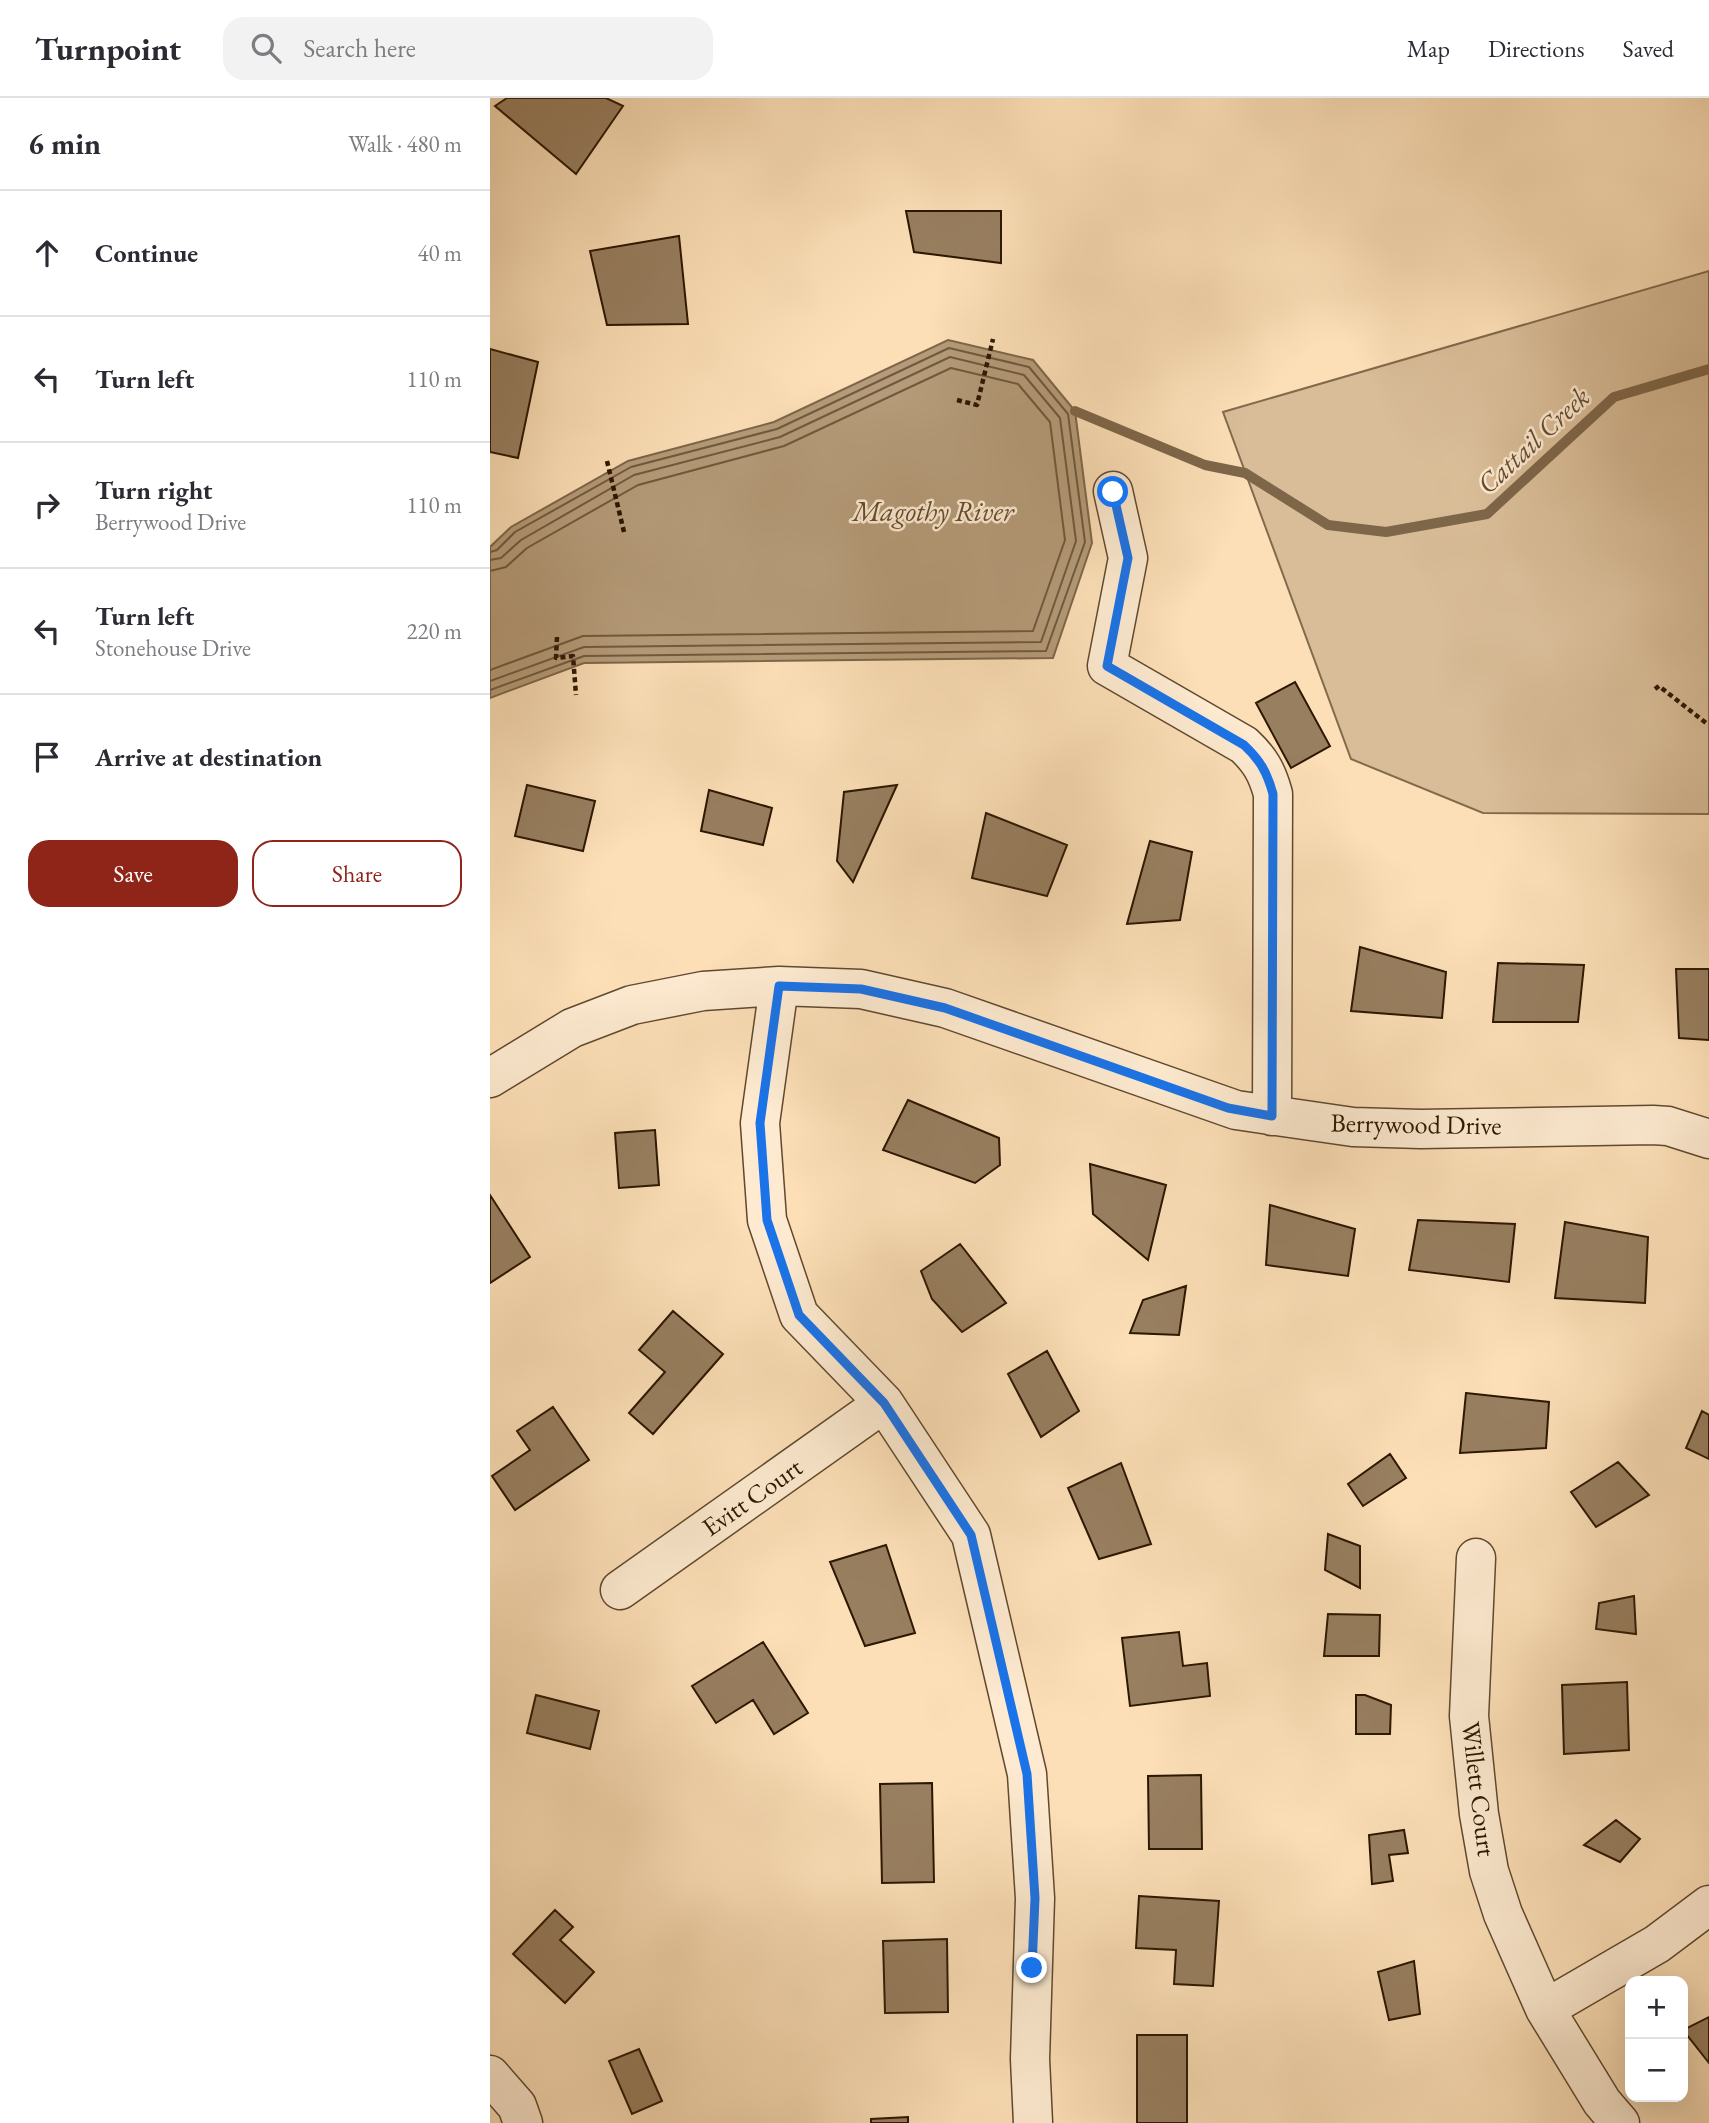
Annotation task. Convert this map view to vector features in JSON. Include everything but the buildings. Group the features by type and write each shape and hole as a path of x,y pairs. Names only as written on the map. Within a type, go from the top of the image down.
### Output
{"street":[{"path":"1113,492 1128,558 1107,666 1244,745 1259,758 1273,794 1272,1116"},
{"path":"779,986 760,1123 767,1220 799,1315 884,1403 971,1535 1027,1774 1035,1898 1030,2059 1033,2123"},
{"name":"Berrywood Drive","path":"490,1078 572,1028 632,1005 703,991 779,986 861,989 945,1008 1228,1108 1272,1116 1353,1127 1421,1129 1567,1124 1668,1126 1709,1139"},
{"name":"Berrywood Drive","path":"1668,1126 1709,1113"},
{"name":"Evitt Court","path":"620,1590 884,1403"},
{"name":"Willett Court","path":"1476,1558 1469,1716 1479,1814 1489,1871 1545,2009 1602,2102 1620,2123"},
{"path":"1545,2009 1657,1944 1709,1905"},
{"path":"490,2075 517,2106 523,2123"}],"path":[{"path":"957,400 977,405 993,339"},
{"path":"607,461 624,531"},
{"path":"558,637 556,658 573,656 576,695"},
{"path":"1655,689 1659,686 1706,723"}],"shaded area":[{"path":"1709,271 1709,814 1483,813 1351,759 1223,412"}],"water":[{"name":"Magothy River","path":"948,340 1033,360 1075,411 1092,543 1053,658 584,663 490,698 490,547 511,527 628,461 774,422"}],"waterway":[{"name":"Cattail Creek","path":"1075,411 1205,465 1245,473 1328,525 1386,532 1487,514 1614,397 1709,369"}],"route":[{"path":"1032,1968 1035,1898 1027,1774 971,1535 884,1403 799,1315 767,1220 760,1123 779,986 861,989 945,1008 1228,1108 1272,1116 1273,794 1259,758 1244,745 1107,666 1128,558 1113,492"}]}
